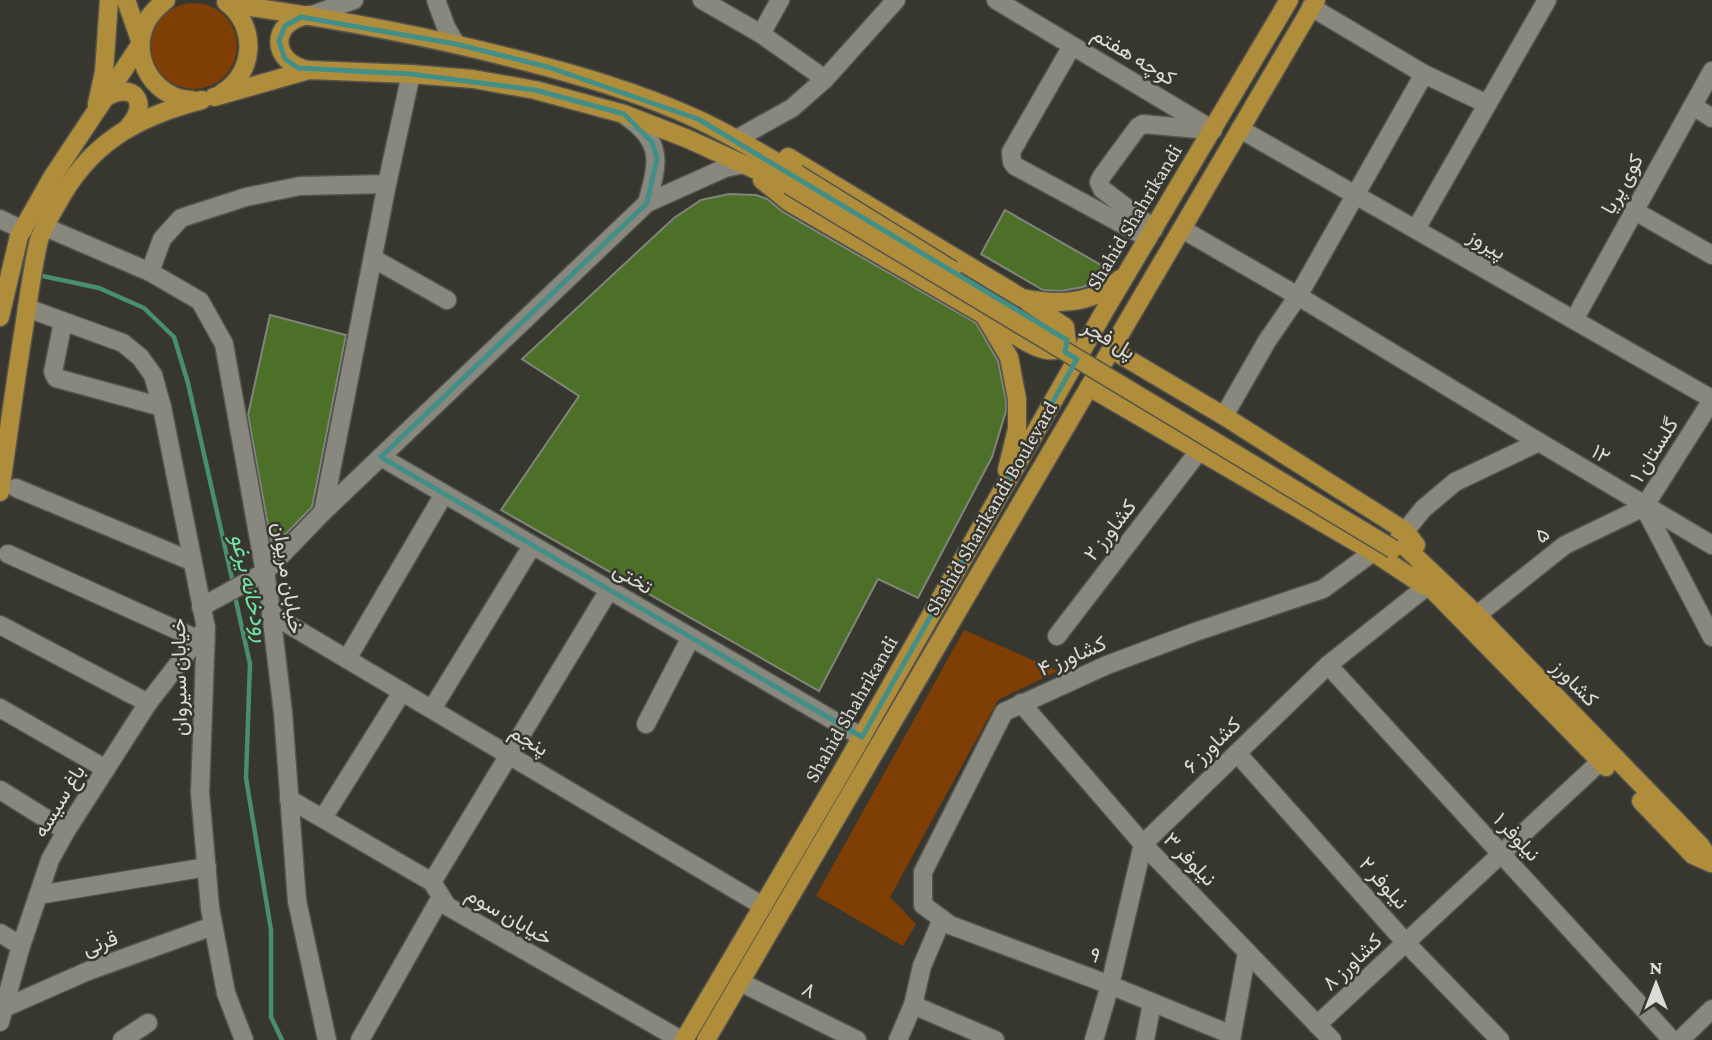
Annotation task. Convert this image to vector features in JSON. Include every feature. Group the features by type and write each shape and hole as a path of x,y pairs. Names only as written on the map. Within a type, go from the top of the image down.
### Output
{"main road":[{"path":"94,114 104,72 109,0"},
{"path":"126,0 141,42 144,67 152,80 174,97 188,100 208,99 226,91 237,81 244,69 249,41 246,27 239,14 226,2"},
{"path":"0,317 21,233 53,176 141,42 145,24 154,9 166,0"},
{"name":"Shahid Shahrikandi","path":"682,1040 862,737 1128,272 1289,0"},
{"path":"226,2 312,15 456,44 548,67 630,92 782,153 1022,298 1065,327 1068,336 1065,346 1051,352 1040,349 789,202 744,164"},
{"name":"Shahid Sharikandi Boulevard","path":"710,1039 740,982 1314,4"},
{"path":"312,15 293,20 285,26 279,41 285,59 298,68 473,79 536,90 624,114 744,164 793,180"},
{"path":"8,490 27,308 42,235 60,199 89,158 107,140 130,126 174,107 309,70"},
{"path":"106,97 121,90 134,94 139,100 137,117 130,126"},
{"path":"713,127 746,143 793,180"},
{"name":"پل فجر","path":"793,180 1398,540"},
{"path":"1022,298 1048,303 1073,302 1095,297 1112,287 1128,272"},
{"path":"984,315 1009,357 1017,399 1017,429 1013,448 994,507"},
{"path":"1111,349 1224,416 1398,540"},
{"path":"1089,387 1373,552 1426,587 1449,597 1601,761 1693,855 1712,864"},
{"name":"کشاورز","path":"1398,540 1449,597 1477,615 1700,845 1712,864"}],"street":[{"path":"312,15 355,0"},
{"path":"436,0 456,44"},
{"path":"702,0 761,34 825,79"},
{"path":"761,34 780,0"},
{"path":"740,137 792,108 825,79 896,0"},
{"name":"کوچه هفتم","path":"996,0 1213,130"},
{"path":"1416,229 1547,0"},
{"path":"1314,4 1424,74 1487,104"},
{"path":"1072,46 1011,152 1012,162 1015,166 1151,233"},
{"name":"کوی پریا","path":"1574,320 1712,71"},
{"path":"323,512 411,74"},
{"path":"1224,416 1267,341 1298,296 1424,74"},
{"path":"1693,106 1712,118"},
{"path":"624,114 643,128 652,142 657,158 648,202"},
{"path":"1151,233 1102,189 1099,182 1102,176 1143,124 1213,130"},
{"name":"پیروز","path":"1240,129 1712,400"},
{"path":"201,607 265,572 323,512 648,202 725,168 744,164"},
{"path":"150,272 162,239 181,218 246,197 300,186 387,184"},
{"path":"1633,211 1712,255"},
{"path":"0,219 21,233"},
{"name":"۱۲","path":"1181,229 1298,296 1644,507 1712,545"},
{"name":"خیابان مریوان","path":"42,235 150,272 200,302 224,344 271,614 297,901 327,1040"},
{"path":"373,259 447,300"},
{"name":"خیابان سیروان","path":"27,308 123,343 140,357 153,375 162,407 201,607 200,793 206,867 213,926 226,993 244,1040"},
{"path":"63,322 53,372 56,378 162,407"},
{"name":"گلستان ۱","path":"1712,400 1644,507 1712,637"},
{"path":"1398,540 1423,509 1455,482 1539,442"},
{"name":"کشاورز ۲","path":"1057,636 1199,451"},
{"name":"تختی","path":"381,457 862,737"},
{"path":"8,490 191,561"},
{"path":"347,659 444,494"},
{"name":"۵","path":"1477,615 1565,545 1644,507"},
{"path":"432,709 532,546"},
{"name":"کشاورز ۴","path":"942,919 923,905 923,872 1004,712 1107,665 1323,589 1373,552"},
{"path":"8,554 202,633"},
{"name":"کشاورز ۶","path":"1143,844 1328,665 1426,587"},
{"path":"360,1040 509,755 609,590"},
{"name":"پنجم","path":"271,614 763,906"},
{"path":"0,625 148,703"},
{"name":"باغ سیسه","path":"2,1015 21,946 50,860 148,703 202,633"},
{"path":"646,724 690,639"},
{"name":"نیلوفر ۱","path":"1328,665 1672,1040"},
{"path":"323,818 402,692"},
{"name":"نیلوفر ۳","path":"1021,703 1143,844 1332,1040"},
{"path":"0,708 106,769"},
{"name":"نیلوفر ۲","path":"1237,753 1406,943 1500,1040"},
{"name":"کشاورز ۸","path":"1317,1025 1601,761"},
{"path":"0,790 66,831"},
{"name":"خیابان سوم","path":"289,799 437,890 447,906 682,1040"},
{"path":"1094,1040 1110,985 1143,844"},
{"path":"38,895 206,867"},
{"path":"898,1040 913,1005 922,966 942,919"},
{"name":"۹","path":"942,919 950,925 1110,985 1232,1038"},
{"name":"قرنی","path":"2,1015 88,971 213,926"},
{"path":"0,933 21,946"},
{"path":"1232,1038 1247,952"},
{"name":"۸","path":"740,982 857,1040"},
{"path":"1145,1040 1152,1003"},
{"path":"913,1005 995,1040"},
{"path":"1680,1040 1712,1009"},
{"path":"122,1040 148,1023"}],"highlighted area":[{"path":"301,17 456,44 548,67 698,119 1067,340 1065,352 1077,359 862,737 381,457 647,203 657,158 652,142 624,114 535,90 411,74 298,68 285,59 279,41 285,26"}],"shaded area":[{"path":"194,3 211,6 225,15 234,29 237,46 234,63 225,77 211,86 194,89 177,86 163,77 154,63 151,46 154,29 163,15 177,6"},
{"path":"964,630 1058,671 998,700 890,897 916,924 903,946 816,896"}],"building":[{"path":"729,194 756,195 767,199 783,212 976,323 998,361 1006,400 1006,411 992,457 918,598 878,579 819,691 501,510 579,396 522,359 674,218 701,200"},
{"path":"1005,210 1108,269 1098,281 1083,287 1061,291 1043,290 981,254"},
{"path":"270,315 346,335 312,507 272,548 248,415"}],"waterway":[{"name":"رودخانه یرغو","path":"38,275 99,288 144,308 174,337 188,383 233,583"},
{"name":"رودخانه یرغو","path":"234,592 250,664 246,778 271,930 271,1017 282,1040"}]}
